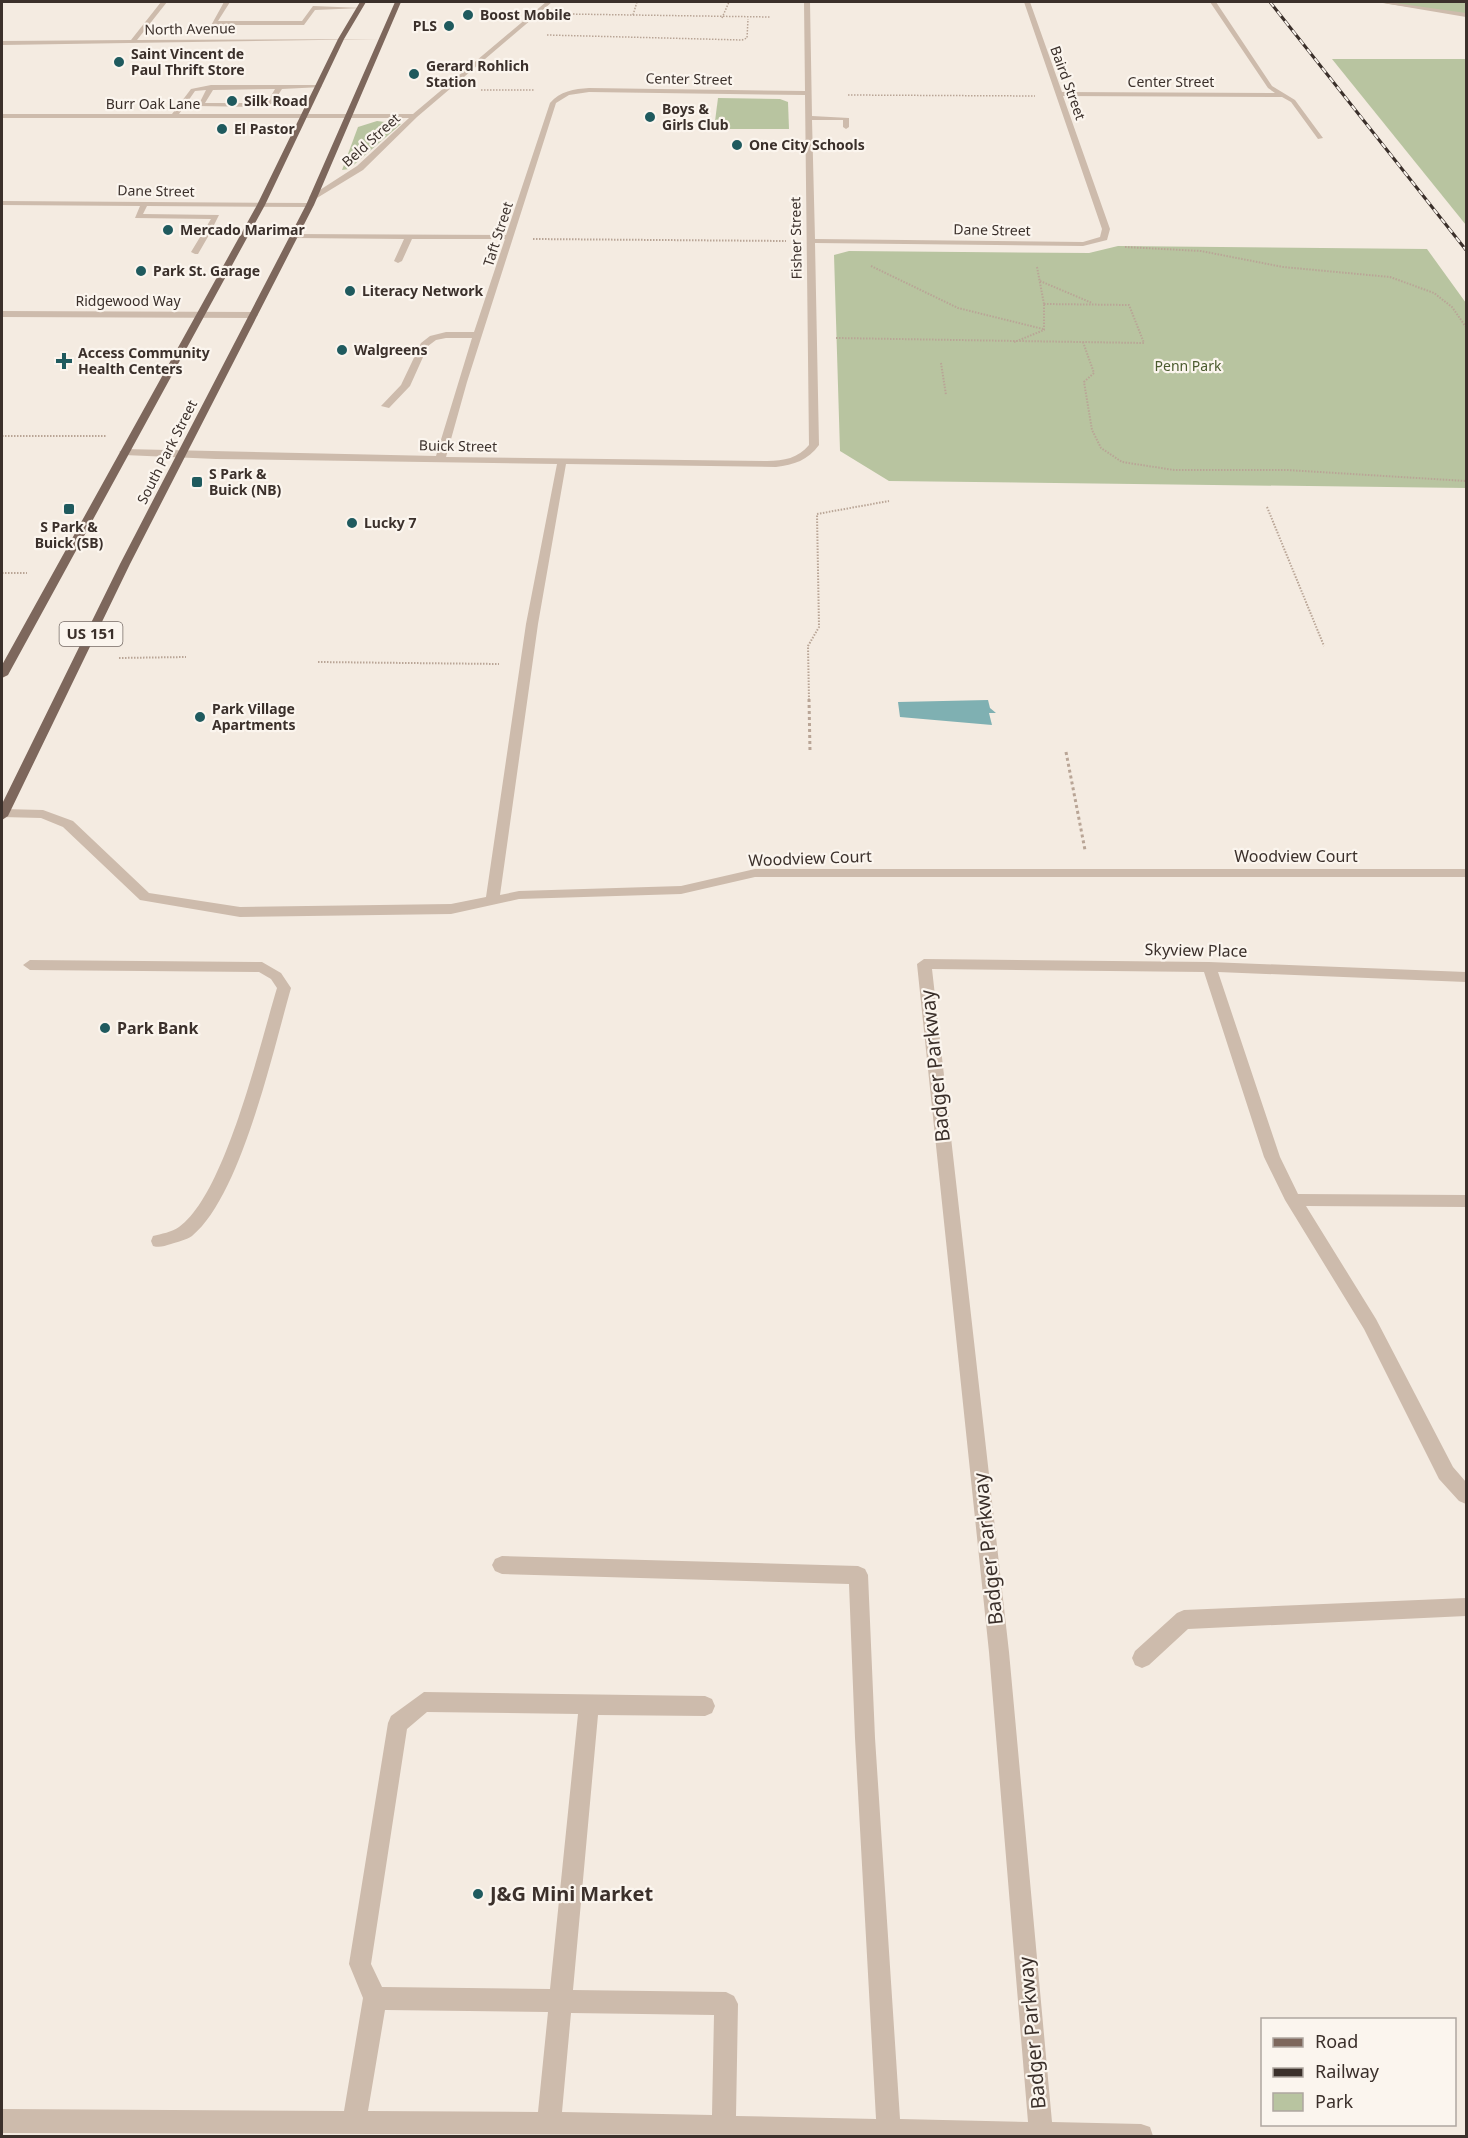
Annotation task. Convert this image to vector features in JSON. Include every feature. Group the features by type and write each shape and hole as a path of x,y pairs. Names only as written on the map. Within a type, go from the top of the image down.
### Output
{"main road":[{"name":"South Park Street","path":"2,814 311,202 346,117 398,2"},
{"path":"2,675 246,234 341,39 361,5"}],"street":[{"path":"132,42 164,2"},
{"path":"205,41 227,2"},
{"path":"215,23 304,23 317,2"},
{"name":"Beld Street","path":"311,202 360,168 415,116 549,2"},
{"name":"Fisher Street","path":"792,461 810,452 814,445 807,2"},
{"name":"Baird Street","path":"1027,2 1061,94 1086,172"},
{"path":"1213,2 1270,87 1297,104 1320,138"},
{"path":"1380,2 1467,15"},
{"path":"313,8 361,5"},
{"name":"North Avenue","path":"2,43 380,39"},
{"path":"211,87 200,105 264,105 271,102 280,87"},
{"path":"174,116 193,90 211,87 319,87"},
{"name":"Center Street","path":"568,92 595,90 808,93"},
{"name":"Taft Street","path":"440,460 553,104 558,97 568,92"},
{"name":"Center Street","path":"1061,94 1282,95"},
{"name":"Burr Oak Lane","path":"2,116 305,117"},
{"name":"Beld Street","path":"305,117 415,116"},
{"path":"809,118 846,118 846,127"},
{"name":"Dane Street","path":"809,241 1092,243 1104,238 1106,229 1086,172"},
{"name":"Dane Street","path":"2,203 261,205 311,202"},
{"path":"145,204 138,216 216,217 195,252"},
{"path":"206,233 246,234"},
{"path":"294,236 511,237"},
{"path":"398,261 409,237"},
{"name":"Ridgewood Way","path":"2,314 254,315"},
{"path":"386,406 405,386 424,345 432,338 446,335 478,335"},
{"name":"Buick Street","path":"124,452 562,462 749,464 792,461"},
{"path":"492,900 527,664 562,462"},
{"name":"Woodview Court","path":"2,814 43,814 68,824 145,897 240,912 451,909 519,895 681,890 755,873 1088,871 1467,873"},
{"name":"Skyview Place","path":"924,964 1209,967 1467,977"},
{"name":"Badger Parkway","path":"924,964 999,1652 1041,2135"},
{"path":"30,965 261,967 276,976 284,988 230,1163 203,1214 184,1232 159,1241"},
{"path":"1209,967 1272,1157 1293,1200 1370,1324 1446,1473 1467,1495"},
{"path":"1293,1200 1467,1201"},
{"path":"502,1565 858,1575 865,1738 889,2131"},
{"path":"1142,1658 1184,1620 1467,1607"},
{"path":"354,2122 375,1998 360,1964 398,1723 424,1702 705,1706"},
{"path":"549,2124 589,1703"},
{"path":"375,1998 726,2004 724,2128"},
{"path":"2,2121 292,2129 354,2122 549,2124 1141,2136"}],"path":[{"path":"633,15 637,2"},
{"path":"722,18 729,2"},
{"path":"566,14 748,19 770,17"},
{"path":"543,35 742,40 747,38 748,19"},
{"path":"480,90 535,90"},
{"path":"838,94 1043,96"},
{"path":"532,239 790,242"},
{"path":"1125,247 1182,248 1294,268 1376,274 1435,293 1456,308 1467,327"},
{"path":"1036,261 1044,304 1044,330"},
{"path":"871,266 931,297 958,308 1044,330"},
{"path":"1040,281 1096,304"},
{"path":"812,337 1144,343 1129,305 1044,304"},
{"path":"1014,342 1044,330"},
{"path":"1083,342 1094,373 1084,382 1092,430 1101,448 1122,462 1174,470 1287,470 1467,481"},
{"path":"941,363 946,395"},
{"path":"2,436 107,436"},
{"path":"810,751 808,646 819,627 817,513 889,501"},
{"path":"1267,507 1324,646"},
{"path":"2,573 27,573"},
{"path":"119,658 186,657"},
{"path":"318,662 527,664"},
{"path":"1066,752 1088,871"}],"green space":[{"path":"1380,2 1466,2 1466,15 1389,4"},
{"path":"1332,59 1466,59 1466,225"},
{"path":"718,98 780,99 788,102 789,129 714,129"},
{"path":"377,121 401,124 349,169 342,170 358,127"},
{"name":"Penn Park","path":"1118,246 1427,249 1466,303 1466,488 889,481 840,451 834,255 849,251 1089,253"}],"water":[{"path":"988,700 990,708 996,713 989,713 992,725 900,717 898,702"}],"railway":[{"path":"1270,2 1466,250"}],"place":[{"name":"Boost Mobile","path":"468,15"},
{"name":"PLS","path":"449,26"},
{"name":"Saint Vincent de Paul Thrift Store","path":"119,62"},
{"name":"Gerard Rohlich Station","path":"414,74"},
{"name":"Silk Road","path":"232,101"},
{"name":"Boys & Girls Club","path":"650,117"},
{"name":"El Pastor","path":"222,129"},
{"name":"One City Schools","path":"737,145"},
{"name":"Mercado Marimar","path":"168,230"},
{"name":"Park St. Garage","path":"141,271"},
{"name":"Literacy Network","path":"350,291"},
{"name":"Walgreens","path":"342,350"},
{"name":"Access Community Health Centers","path":"64,361"},
{"name":"S Park & Buick (NB)","path":"197,482"},
{"name":"S Park & Buick (SB)","path":"69,509"},
{"name":"Lucky 7","path":"352,523"},
{"name":"Park Village Apartments","path":"200,717"},
{"name":"Park Bank","path":"105,1028"},
{"name":"J&G Mini Market","path":"478,1894"}]}
